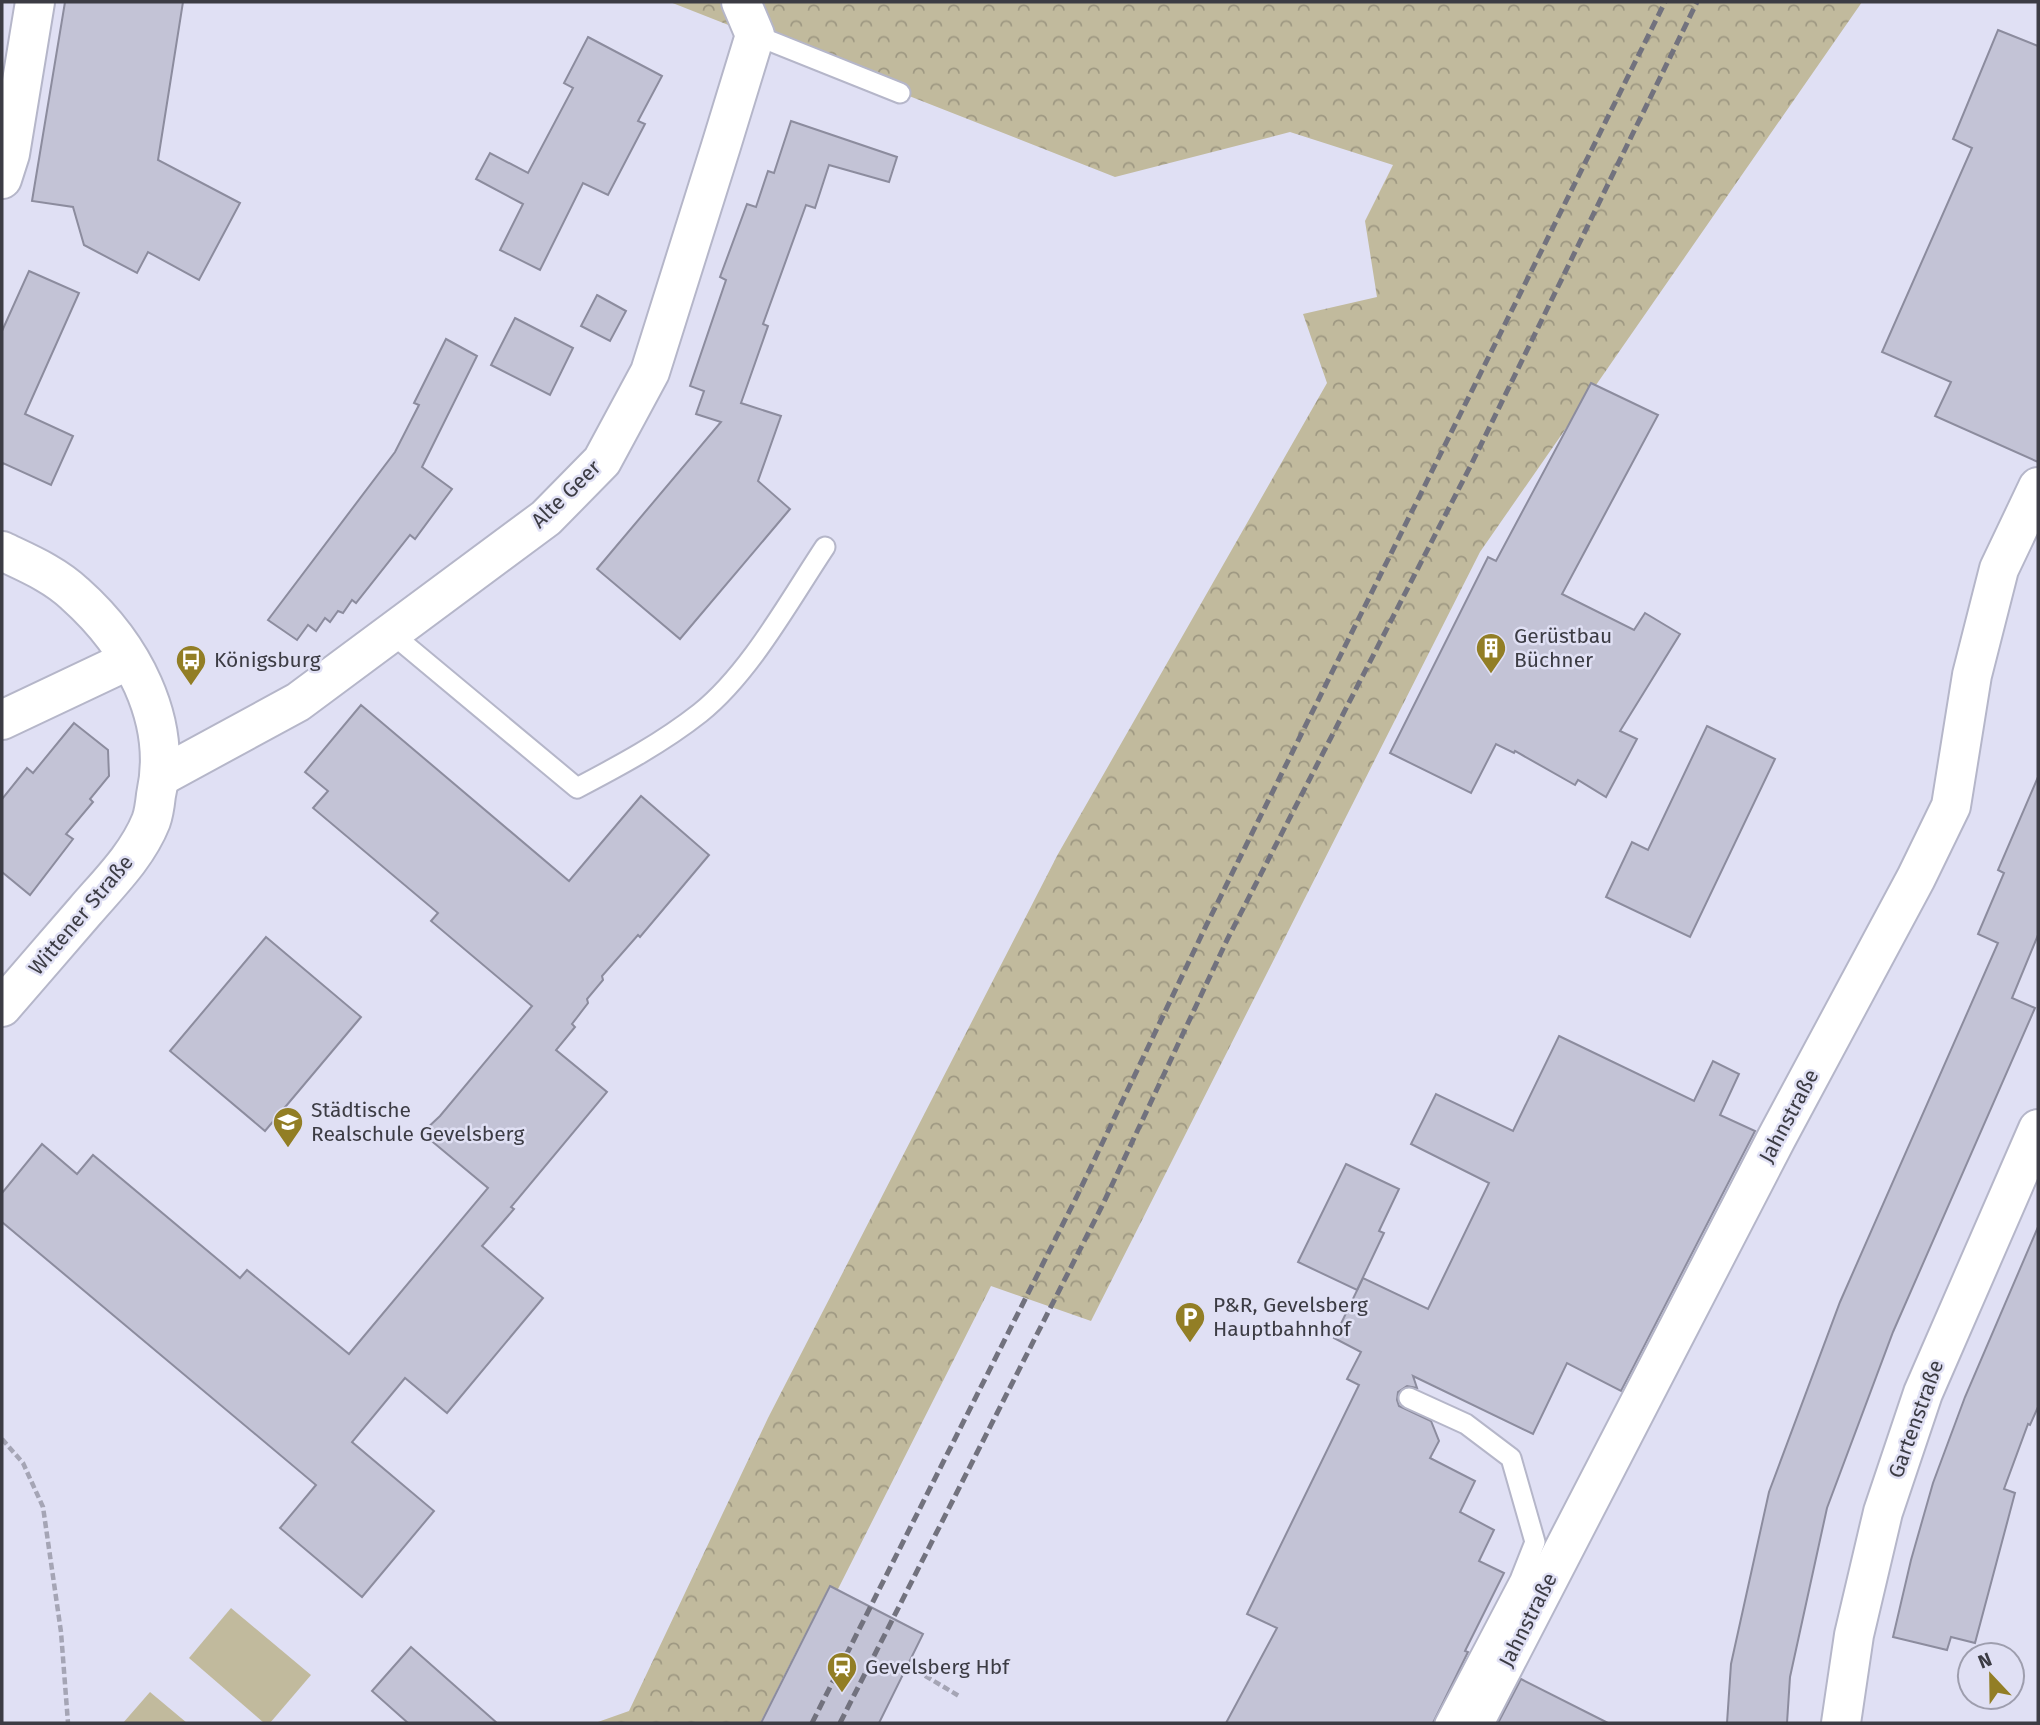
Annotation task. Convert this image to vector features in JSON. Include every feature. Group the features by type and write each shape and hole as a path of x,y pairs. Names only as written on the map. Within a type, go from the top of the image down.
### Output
{"street":[{"path":"2,179 10,154 35,2"},
{"name":"Alte Geer","path":"160,777 298,702 546,518 602,461 650,372 748,18"},
{"name":"Jahnstraße","path":"1474,1723 1776,1139 1916,878 1951,806 1972,675 1999,569 2038,487"},
{"name":"Wittener Straße","path":"2,551 42,570 74,593 102,623 129,660 151,700 159,736 160,777 151,820 131,858 2,1007"},
{"path":"2,720 129,660"},
{"name":"Gartenstraße","path":"1840,1723 1854,1635 1883,1512 1923,1393 2038,1129"}],"lane":[{"path":"748,18 900,93"},
{"path":"391,633 577,788 639,755 701,712 744,667 825,547"},
{"path":"1409,1398 1466,1424 1511,1458 1535,1542 1520,1580 1445,1723"}],"path":[{"path":"2,1439 23,1462 43,1507 61,1632 68,1723"},
{"path":"907,1665 959,1696"}],"green space":[{"path":"670,2 1862,2 1480,552 1091,1321 991,1286 837,1591 829,1587 760,1723 595,1723 629,1711 768,1418 1058,854 1327,383 1303,314 1377,297 1365,221 1393,165 1290,132 1115,177"},
{"path":"231,1608 311,1675 270,1723 264,1723 189,1658"},
{"path":"150,1692 187,1723 123,1723"}],"building":[{"path":"65,2 183,2 158,160 240,203 199,280 148,252 137,273 84,245 73,207 32,201"},
{"path":"1998,30 2038,46 2038,462 1935,416 1951,382 1882,352 1972,148 1953,139"},
{"path":"588,37 662,76 638,121 645,124 608,195 583,183 540,270 500,250 523,204 476,179 490,153 528,173 573,88 564,83"},
{"path":"791,121 897,157 889,182 829,165 815,208 806,205 763,324 768,326 741,403 781,416 758,481 790,509 680,639 597,569 721,422 696,414 704,391 690,386 726,280 720,277 747,204 756,207 768,171 774,173"},
{"path":"29,271 79,293 25,414 73,436 51,485 3,463 2,466 2,331"},
{"path":"597,295 626,311 610,341 581,326"},
{"path":"515,318 573,348 550,395 491,365"},
{"path":"446,339 477,356 422,467 452,489 415,539 410,535 356,603 352,600 343,613 338,611 330,622 325,618 316,631 308,625 297,640 268,620 395,452 419,405 414,403"},
{"path":"1591,383 1658,415 1562,594 1634,630 1645,613 1680,634 1620,731 1637,739 1606,797 1578,780 1575,785 1515,751 1514,753 1496,744 1471,793 1390,753 1488,557 1496,561"},
{"path":"361,705 569,881 641,796 709,855 640,937 638,935 602,976 603,980 587,999 588,1003 572,1024 575,1027 556,1050 607,1092 482,1246 543,1298 447,1413 405,1378 352,1442 434,1511 362,1597 280,1528 316,1485 2,1222 2,1193 42,1144 77,1174 93,1155 240,1278 247,1270 349,1354 488,1188 422,1133 440,1116 532,1006 431,921 438,913 313,808 328,791 305,772"},
{"path":"74,723 108,750 109,776 90,799 93,802 66,834 73,839 30,895 2,872 2,799 27,768 33,773"},
{"path":"1707,726 1775,759 1690,937 1606,897 1632,842 1648,850"},
{"path":"2038,777 2038,935 2012,998 2035,1008 1893,1332 1827,1508 1790,1677 1787,1723 1727,1723 1731,1664 1769,1492 1840,1302 1998,943 1978,934 2004,873 1998,870"},
{"path":"266,937 361,1017 265,1131 170,1051"},
{"path":"1559,1036 1694,1101 1713,1061 1739,1074 1720,1115 1755,1131 1621,1391 1567,1363 1533,1434 1413,1376 1417,1388 1407,1386 1398,1392 1399,1406 1431,1421 1439,1441 1430,1458 1475,1481 1460,1512 1494,1530 1479,1561 1504,1573 1433,1723 1226,1723 1277,1628 1247,1614 1359,1385 1347,1379 1361,1352 1334,1338 1363,1278 1428,1309 1489,1183 1411,1144 1436,1094 1513,1131"},
{"path":"1346,1164 1399,1189 1379,1231 1384,1233 1357,1290 1298,1262"},
{"path":"2038,1227 2038,1407 2030,1425 2028,1424 2004,1489 2015,1493 1976,1641 1951,1637 1947,1650 1893,1637 1933,1483 1965,1397"},
{"path":"830,1586 923,1634 879,1723 761,1723"},
{"path":"411,1647 497,1723 408,1723 372,1691"},
{"path":"1521,1679 1608,1723 1498,1723"}],"railway":[{"path":"812,1723 1078,1194 1204,930 1665,2"},
{"path":"840,1723 1103,1204 1227,940 1471,465 1697,2"}],"place":[{"name":"Gerüstbau Büchner","path":"1491,675"},
{"name":"Königsburg","path":"191,687"},
{"name":"Städtische Realschule Gevelsberg","path":"288,1149"},
{"name":"P&R, Gevelsberg Hauptbahnhof","path":"1190,1344"},
{"name":"Gevelsberg Hbf","path":"842,1694"}]}
